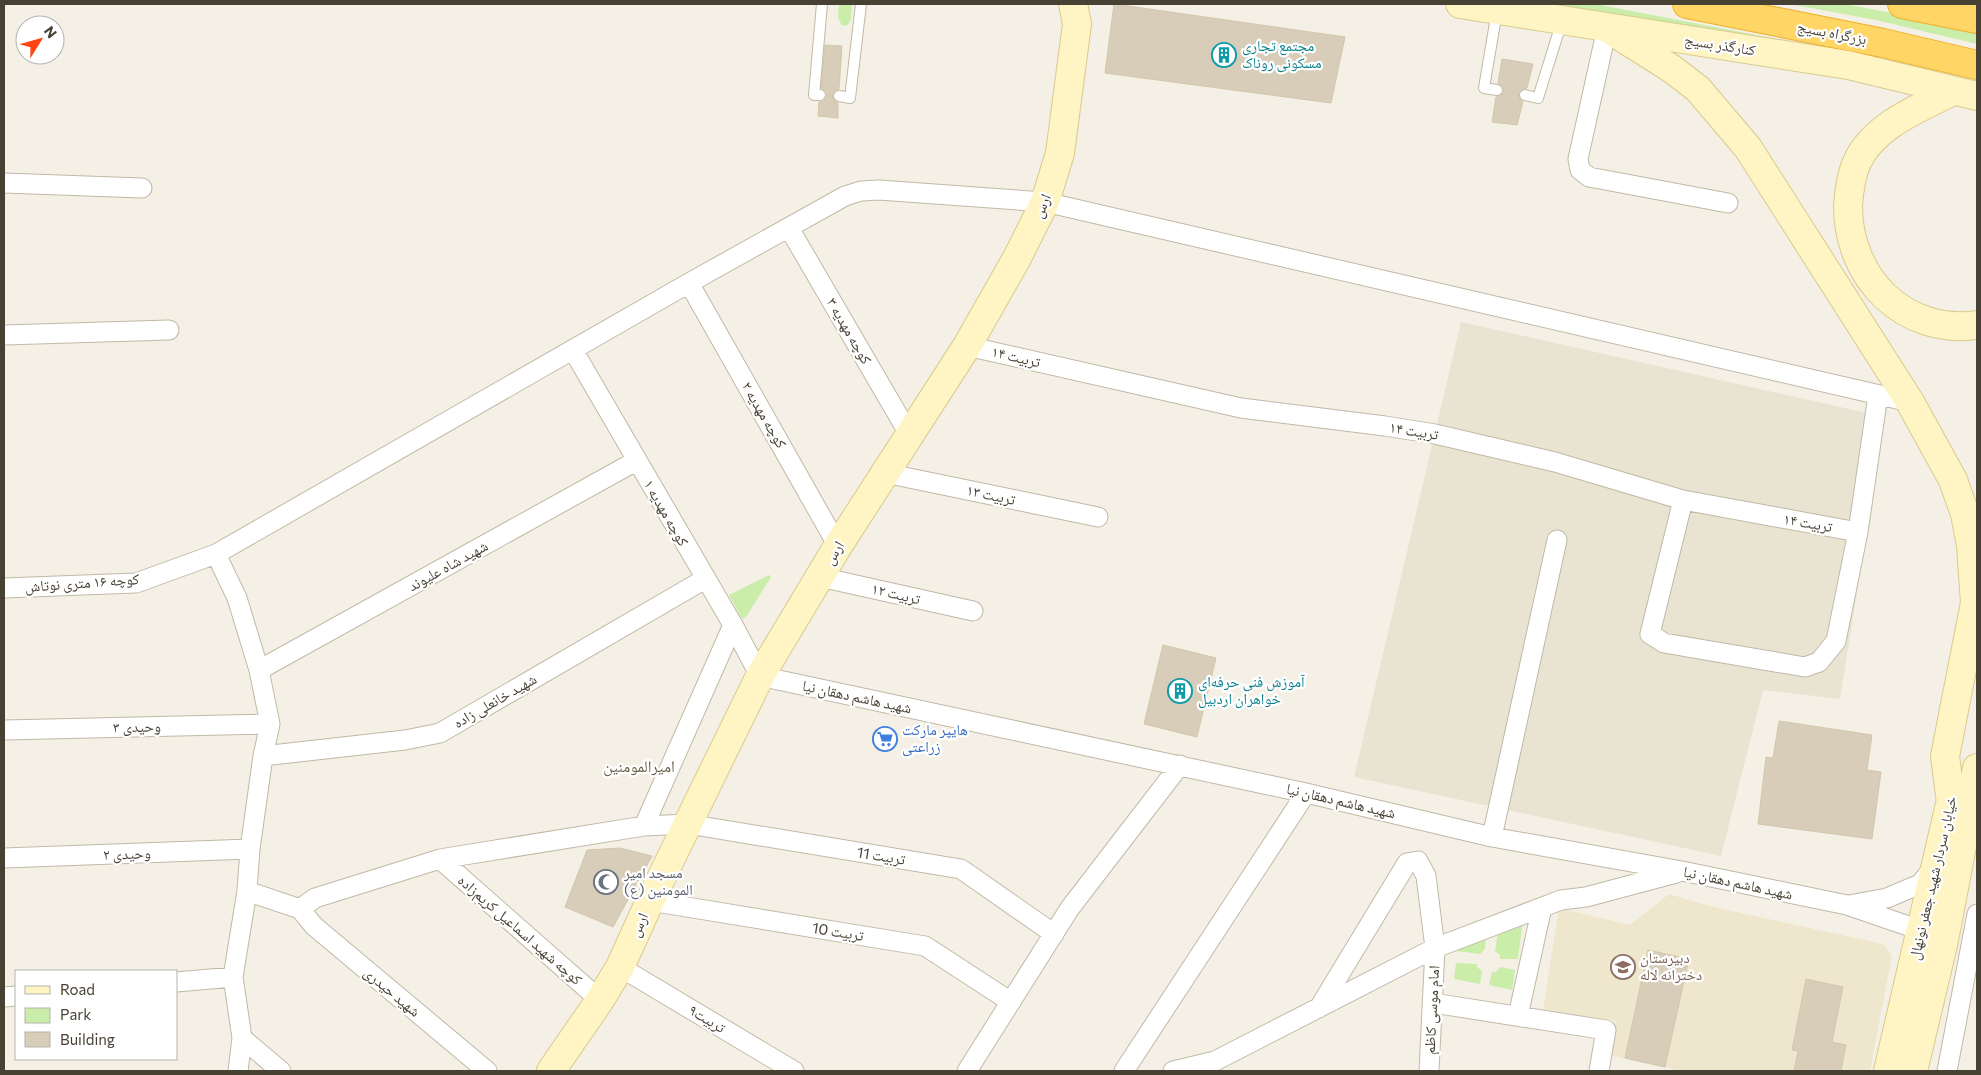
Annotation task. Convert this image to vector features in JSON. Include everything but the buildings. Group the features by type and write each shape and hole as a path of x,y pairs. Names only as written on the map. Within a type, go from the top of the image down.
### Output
{"highway":[{"name":"بزرگراه بسیج","path":"1687,4 1883,43 1977,65"},
{"path":"1902,4 1977,19"}],"main road":[{"name":"کنارگذر بسیج","path":"1460,4 1848,65 1965,94"},
{"name":"ارس","path":"556,1070 620,967 650,901 760,676 838,546 967,346 1017,258 1045,202 1060,153 1081,10"},
{"path":"1607,28 1672,69 1698,89 1748,148 1910,402 1953,480 1965,514 1976,587 1945,756 1966,800"},
{"path":"1965,94 1895,122 1874,138 1857,161 1849,191 1848,219 1852,244 1864,272 1879,292 1899,308 1922,319 1947,326 1977,325"},
{"name":"خیابان سردار شهید جعفر نونهال","path":"1913,1071 1943,945 1966,800 1972,684 1977,657"},
{"name":"خیابان سردار شهید جعفر نونهال","path":"1888,1071 1936,864 1966,800 1977,768"}],"street":[{"path":"1607,28 1578,159 1580,170 1589,177 1728,203"},
{"path":"4,183 142,188"},
{"name":"کوچه ۱۶ متری نوتاش","path":"4,588 136,583 216,554 689,283 845,196 861,191 879,190 1045,202 1910,402"},
{"name":"کوچه مهدیه ۳","path":"789,228 909,434"},
{"name":"کوچه مهدیه ۲","path":"689,283 838,546"},
{"path":"4,335 168,330"},
{"name":"تربیت ۱۴","path":"967,346 1240,408 1385,426 1452,438 1555,462 1683,500 1858,532"},
{"name":"کوچه مهدیه ۱","path":"573,350 636,462 733,625 760,676"},
{"path":"1683,500 1650,634 1664,643 1805,668 1819,662 1836,641 1858,532 1878,395"},
{"name":"شهید شاه علیوند","path":"259,670 636,462"},
{"name":"تربیت ۱۳","path":"885,473 1098,517"},
{"path":"1492,837 1557,540"},
{"path":"216,554 237,598 259,670 270,724 263,756 250,850 247,891 233,976 242,1038 238,1071"},
{"name":"تربیت ۱۲","path":"820,577 973,611"},
{"name":"شهید خانعلی زاده","path":"263,756 405,740 440,733 705,579"},
{"path":"644,826 733,625"},
{"name":"شهید هاشم دهقان نیا","path":"760,676 1180,765 1492,837 1682,871 1848,905 1920,930"},
{"name":"وحیدی ۳","path":"4,730 270,724"},
{"path":"967,1071 1070,908 1180,765"},
{"path":"1124,1071 1306,793"},
{"name":"تربیت 11","path":"300,909 314,898 440,859 644,826 688,824 960,869 1054,934"},
{"name":"وحیدی ۲","path":"4,858 250,850"},
{"name":"کوچه شهید اسماعیل کریم‌زاده","path":"440,859 600,1000"},
{"name":"امام موسی کاظم","path":"1319,1008 1408,862 1418,861 1426,876 1436,948 1429,1071"},
{"path":"1848,905 1887,898 1920,884 1936,864"},
{"path":"1173,1071 1215,1061 1436,948 1560,900 1586,897 1682,871"},
{"path":"247,891 300,909"},
{"name":"تربیت 10","path":"650,901 925,946 1011,1002"},
{"path":"1518,1016 1542,907"},
{"name":"شهید حیدری","path":"300,909 314,926 487,1071"},
{"path":"1947,1071 1973,955 1977,914"},
{"name":"تربیت۹","path":"620,967 794,1071"},
{"path":"178,982 233,976"},
{"path":"1433,1003 1606,1030 1599,1071"},
{"path":"242,1038 280,1071"},
{"path":"1215,1061 1232,1071"}],"lane":[{"path":"820,95 814,95 822,4"},
{"path":"839,96 850,98 860,4"},
{"path":"1497,10 1484,88 1497,90"},
{"path":"1525,96 1538,98 1562,20"}],"shaded area":[{"path":"1461,322 1885,417 1840,699 1763,690 1721,856 1354,777"},
{"path":"1669,894 1710,906 1883,944 1892,956 1870,1071 1673,1071 1673,1069 1608,1055 1615,1021 1543,1009 1559,908 1630,925"}],"green space":[{"path":"839,4 852,4 851,19 848,25 842,26 838,17"},
{"path":"1541,4 1595,4 1825,48"},
{"path":"1790,4 1844,4 1959,26 1977,30 1977,44 1876,20"},
{"path":"769,575 771,577 746,617 742,619 729,595"},
{"path":"1523,921 1518,959 1500,959 1500,955 1495,951 1498,932"},
{"path":"1486,936 1485,949 1480,954 1456,951 1456,948"},
{"path":"1456,963 1477,964 1477,967 1482,971 1480,984 1454,979"},
{"path":"1500,967 1515,970 1512,990 1489,985 1492,972 1496,972"}],"place":[{"name":"مجتمع تجاری مسکونی روناک","path":"1224,55"},
{"name":"آموزش فنی حرفه‌ای خواهران اردبیل","path":"1180,691"},
{"name":"هایپر مارکت زراعتی","path":"885,739"},
{"name":"مسجد امیر المومنین (ع)","path":"606,882"},
{"name":"دبیرستان دخترانه لاله","path":"1623,967"}],"district":[{"name":"امیرالمومنین","path":"639,766"}]}
